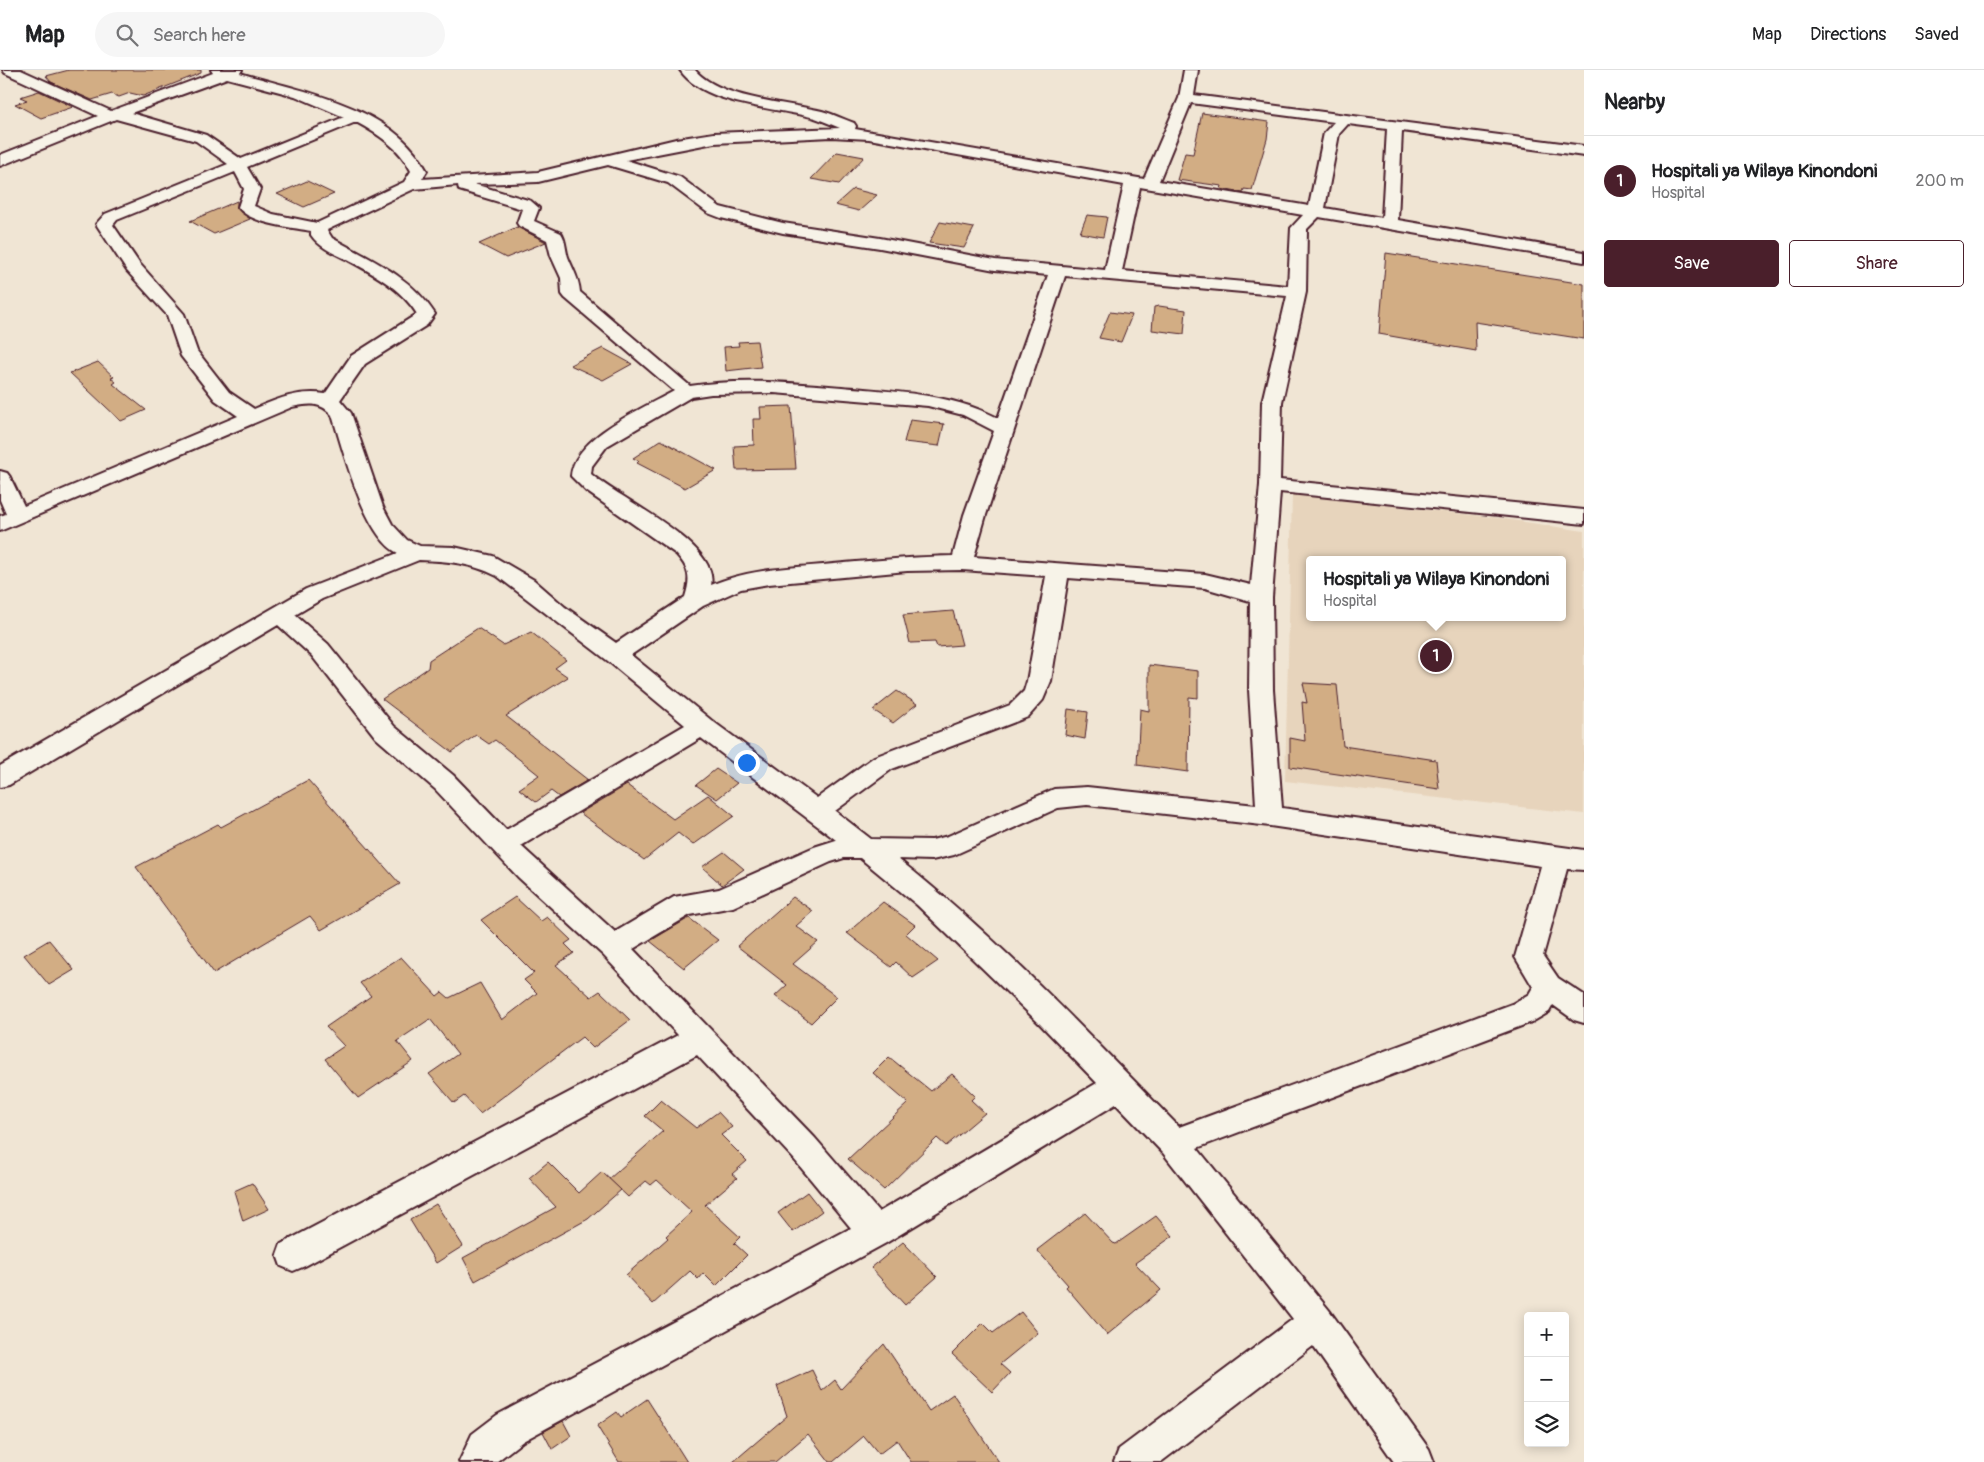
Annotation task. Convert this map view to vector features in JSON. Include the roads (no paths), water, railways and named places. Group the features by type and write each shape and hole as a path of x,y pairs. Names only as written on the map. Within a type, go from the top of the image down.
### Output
{"street":[{"path":"10,70 113,115 201,138 238,164 252,189 246,207 248,211 257,215 293,221 319,228 410,185 445,181 538,177 714,138 831,132 868,134 1141,184 1390,222 1584,257"},
{"path":"687,70 691,78 713,88 775,107 823,116 868,134"},
{"path":"1112,276 1141,184 1186,98 1191,70"},
{"path":"0,161 226,71 300,93 378,128 396,140 411,155 419,170 410,185"},
{"path":"1186,98 1584,151"},
{"path":"251,416 222,396 188,352 176,314 133,267 104,224 111,217 190,187 238,164 356,117"},
{"path":"1270,816 1261,690 1260,597 1270,485 1272,402 1297,292 1299,228 1316,211 1332,134 1344,120"},
{"path":"1390,222 1395,126"},
{"path":"610,160 674,180 714,210 727,215 783,228 880,243 995,266 1297,292"},
{"path":"445,181 525,204 531,208 525,223 549,232 555,237 559,256 570,278 571,294 686,392"},
{"path":"319,228 319,235 326,242 393,279 421,304 426,314 420,321 358,360 330,401"},
{"path":"962,563 974,515 1006,429 1033,341 1058,272"},
{"path":"695,601 701,574 695,562 683,548 612,502 581,476 582,465 600,442 686,392 710,388 774,387 929,400 970,411 1006,429"},
{"path":"0,478 9,520 287,402 311,398 330,401 341,413 373,507 383,527 399,545 417,553 454,554 485,561 505,570 557,612 616,655 702,726 817,811 926,897 1050,1015 1174,1143 1317,1322 1416,1462"},
{"path":"1270,485 1584,517"},
{"path":"0,778 314,594 417,553"},
{"path":"616,655 646,632 695,601 736,583 769,577 907,564 962,563 1058,572 1154,576 1204,581 1236,588 1260,597"},
{"path":"817,811 883,763 1019,711 1035,694 1039,681 1058,572"},
{"path":"279,613 320,650 385,732 444,782 528,870 613,947 804,1148 875,1232"},
{"path":"504,844 702,726"},
{"path":"613,947 684,905 723,899 823,854 844,848 932,850 954,845 1054,799 1087,796 1270,816 1571,859 1529,957 1548,986 1584,1011"},
{"path":"1174,1143 1522,1013 1539,1003 1548,986"},
{"path":"292,1255 699,1039"},
{"path":"478,1462 485,1448 510,1428 875,1232 1119,1086"},
{"path":"1132,1462 1317,1322"}],"place":[{"name":"Hospitali ya Wilaya Kinondoni","path":"1436,656"}]}
